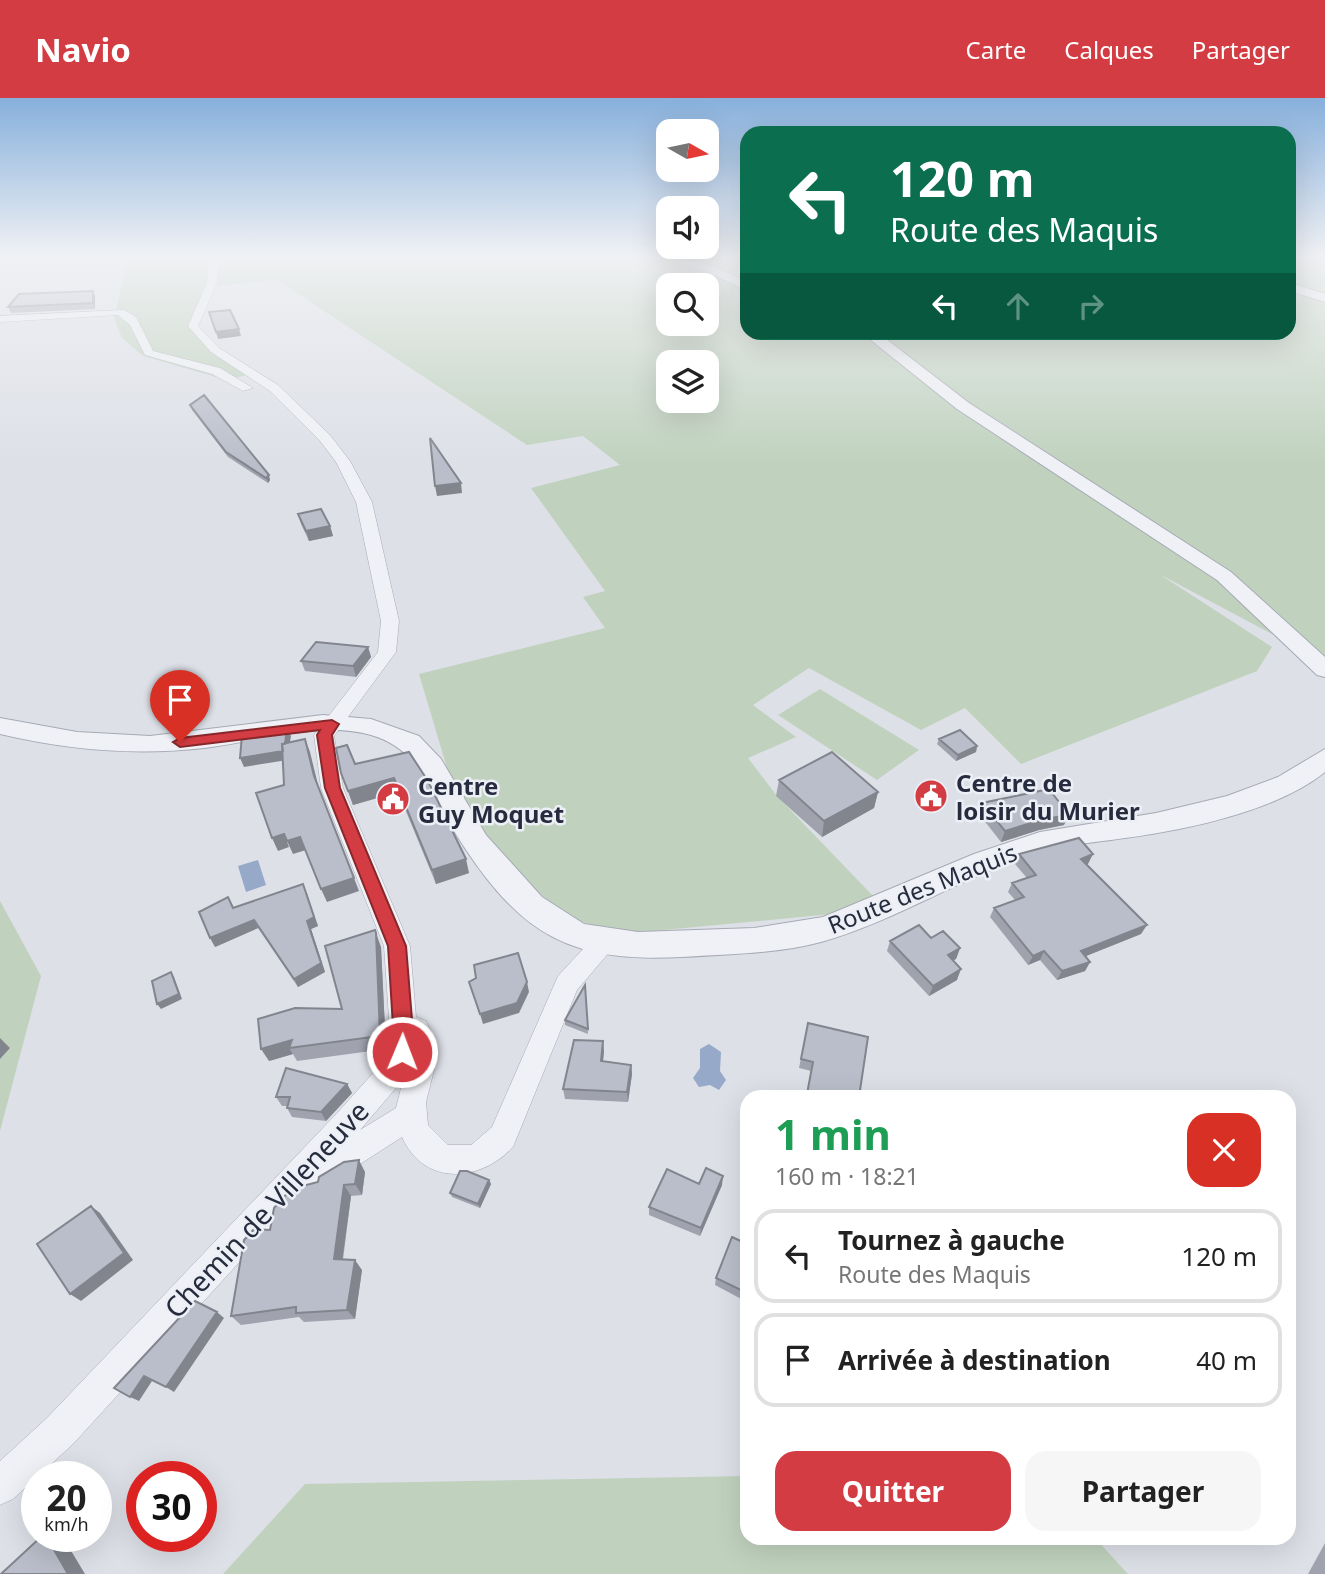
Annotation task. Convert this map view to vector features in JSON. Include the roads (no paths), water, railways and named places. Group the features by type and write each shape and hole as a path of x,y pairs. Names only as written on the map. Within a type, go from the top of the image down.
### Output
{"street":[{"path":"137,326 145,350 151,354 216,371 258,394 277,392"},
{"path":"193,326 208,344 277,392 325,438 343,461 364,502 390,621 387,652 332,724"},
{"path":"878,340 974,413 1224,576 1325,670"},
{"path":"354,695 363,725"},
{"name":"Route des Maquis","path":"0,726 56,739 132,746 332,724 363,725 406,740 421,751 472,837 525,897 561,927 605,942 637,945 765,939 821,929 868,912 993,856 1064,836 1179,818 1255,796 1295,780 1325,758"},
{"name":"Chemin de Villeneuve","path":"0,1486 60,1431 279,1196 392,1072 402,1052 404,1032 397,946 332,788 324,735 332,724"},
{"path":"404,1032 416,1029 421,1037 421,1066 409,1102 408,1116 413,1130 436,1155 455,1162 471,1160 491,1151 503,1137 519,1105 568,984 605,942"},
{"path":"279,1196 341,1161 408,1116"}],"water":[{"path":"258,860 266,885 246,892 238,866"},
{"path":"709,1044 721,1052 720,1071 726,1080 719,1090 710,1085 699,1087 693,1078 700,1068 700,1049"}],"place":[{"name":"Centre de loisir du Murier","path":"931,796"},
{"name":"Centre Guy Moquet","path":"393,799"}]}
